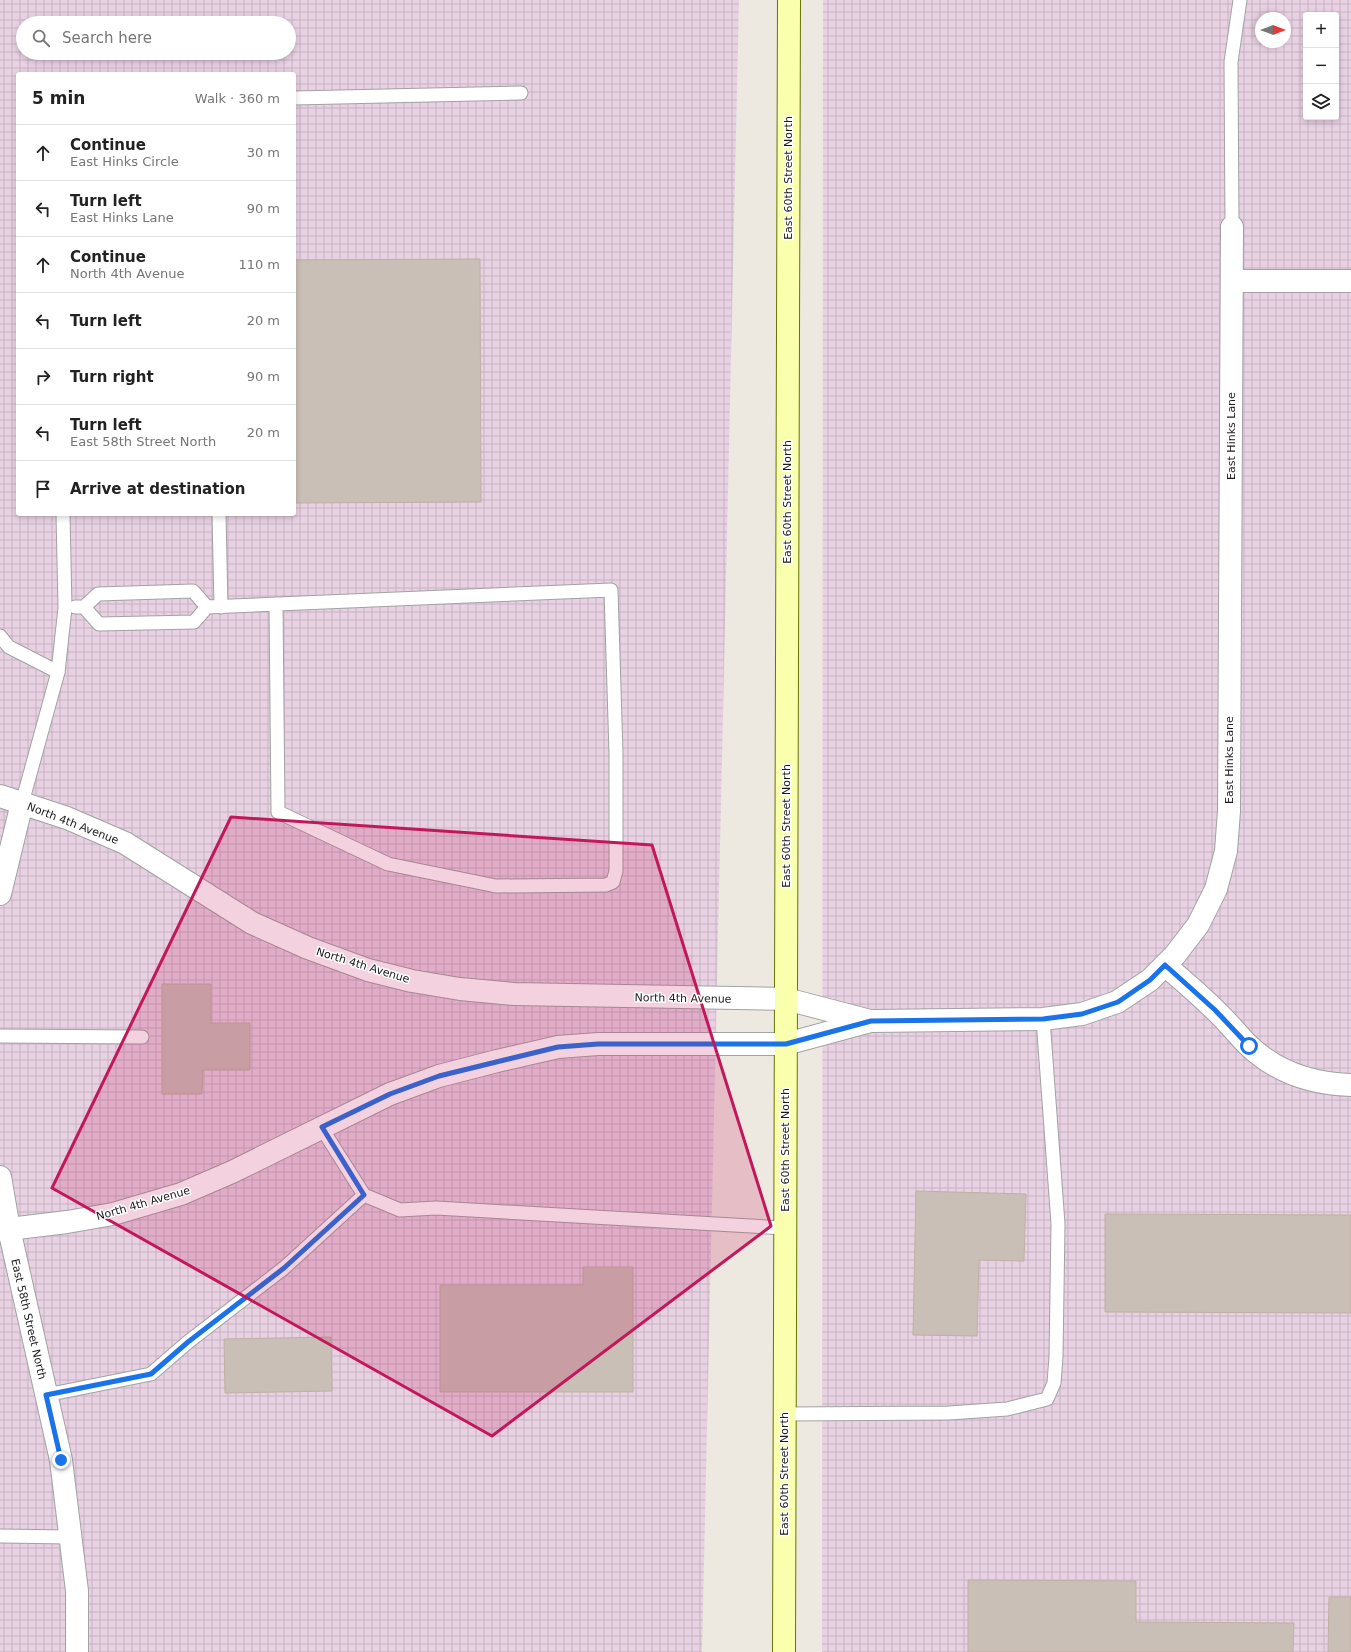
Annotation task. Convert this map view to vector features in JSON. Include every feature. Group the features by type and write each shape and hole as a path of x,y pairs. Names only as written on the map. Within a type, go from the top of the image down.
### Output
{"main road":[{"name":"East 60th Street North","path":"784,1652 789,0"}],"street":[{"name":"East Hinks Lane","path":"786,1044 871,1021 1043,1019 1082,1014 1118,1002 1150,980 1165,965 1198,925 1216,889 1226,851 1229,811 1232,227"},
{"path":"1232,281 1351,281"},
{"name":"North 4th Avenue","path":"0,796 67,818 124,843 252,923 308,948 368,970 412,981 460,989 514,994 786,999"},
{"path":"0,894 22,803"},
{"path":"1165,965 1215,1010 1249,1046 1275,1065 1295,1075 1317,1082 1351,1085"},
{"name":"East Hinks Lane","path":"786,999 871,1021"},
{"name":"North 4th Avenue","path":"4,1229 67,1222 113,1214 181,1194 232,1172 390,1094 439,1076 558,1047 598,1044 786,1044"},
{"name":"East 58th Street North","path":"0,1177 4,1229 61,1460 77,1591 77,1652"}],"lane":[{"path":"1232,227 1231,62 1240,0"},
{"path":"296,98 521,93"},
{"path":"22,803 58,672 65,608 63,516"},
{"path":"219,516 221,607"},
{"path":"65,608 84,607 98,594 193,591 207,607 221,607 276,604 611,590 616,754 616,871 613,882 606,885 496,886 388,864 278,812 276,604"},
{"path":"84,607 99,624 194,622 207,607"},
{"path":"0,636 9,647 58,672"},
{"path":"784,1414 949,1413 1007,1409 1047,1399 1054,1383 1056,1357 1058,1224 1043,1019"},
{"path":"0,1036 142,1037"},
{"path":"322,1127 364,1195 400,1210 436,1208 785,1228"},
{"path":"46,1395 151,1374 188,1342 284,1268 364,1195"},
{"path":"0,1536 70,1537"}],"highlighted area":[{"path":"231,817 652,845 771,1226 492,1436 52,1188"}],"shaded area":[{"path":"0,0 739,0 702,1652 0,1652"},
{"path":"823,0 1351,0 1351,1652 822,1652"}],"building":[{"path":"480,259 481,502 296,503 296,260"},
{"path":"162,984 211,984 211,1023 250,1023 250,1070 203,1070 202,1094 162,1094"},
{"path":"916,1191 1026,1194 1024,1261 979,1260 977,1336 913,1335"},
{"path":"1105,1214 1351,1215 1351,1313 1105,1312"},
{"path":"583,1267 633,1267 633,1392 440,1392 440,1285 583,1285"},
{"path":"331,1337 332,1391 225,1393 224,1339"},
{"path":"968,1580 1136,1581 1136,1622 1294,1623 1293,1652 968,1652"},
{"path":"1329,1597 1351,1597 1351,1652 1328,1652"}],"route":[{"path":"61,1460 46,1395 151,1374 188,1342 284,1268 364,1195 322,1127 390,1094 439,1076 558,1047 598,1044 786,1044 871,1021 1043,1019 1082,1014 1118,1002 1150,980 1165,965 1215,1010 1249,1046"}]}
